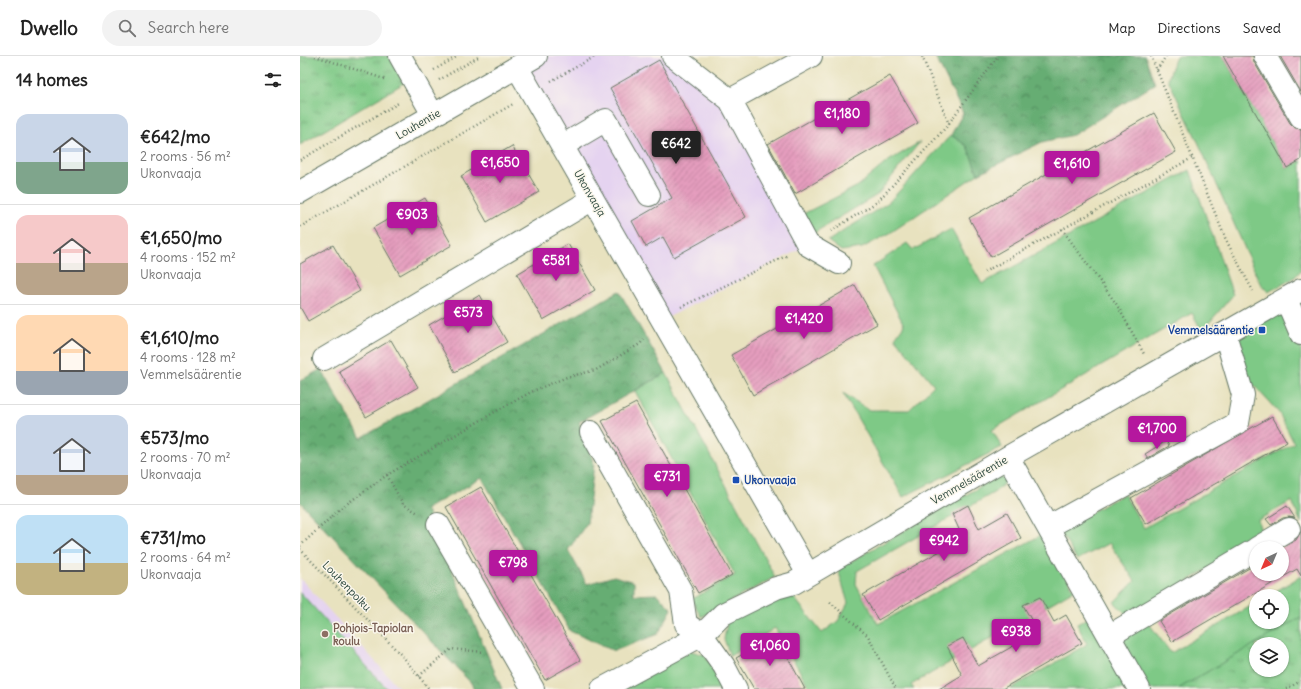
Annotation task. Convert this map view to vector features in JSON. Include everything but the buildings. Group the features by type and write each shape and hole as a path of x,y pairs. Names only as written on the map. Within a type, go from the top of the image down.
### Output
{"street":[{"path":"400,56 434,115"},
{"name":"Louhentie","path":"300,192 536,56"},
{"path":"673,56 730,100 808,245 838,263"},
{"path":"730,100 811,56"},
{"path":"1265,56 1301,117"},
{"name":"Ukonvaaja","path":"517,67 808,574"},
{"path":"562,146 606,120 649,195"},
{"path":"324,359 593,199"},
{"path":"1293,295 1301,334"},
{"name":"Vemmelsäärentie","path":"808,574 907,515 1293,295"},
{"path":"1048,527 1238,423 1243,395 1225,334"},
{"path":"591,432 681,592 686,624 702,635 724,666 736,689"},
{"path":"1008,457 1139,689"},
{"path":"438,524 533,689"},
{"path":"1269,541 1289,529"},
{"path":"1109,636 1249,553"},
{"path":"602,689 702,635 723,614 776,588 794,583 808,574"}],"path":[{"path":"315,56 417,86 480,56"},
{"path":"300,160 417,86 458,56"},
{"path":"300,227 596,56"},
{"path":"949,124 998,56"},
{"path":"1151,56 1226,240 1264,312"},
{"path":"1156,71 1166,56"},
{"path":"984,272 1192,158"},
{"path":"1062,229 1117,305 1155,374"},
{"path":"387,476 403,504 438,524"},
{"name":"Louhenpolku","path":"300,549 404,658 429,689"},
{"path":"830,602 868,636 896,689"},
{"path":"419,676 451,649 514,655"},
{"path":"1286,689 1301,681"}],"shaded area":[{"path":"536,56 673,56 730,100 808,245 663,320 517,67"},
{"name":"Pohjois-Tapiolan koulu","path":"300,578 400,689 300,689"}],"green space":[{"path":"300,56 389,56 404,83 300,145"},
{"path":"935,56 1145,56 1155,84 1073,135 1042,142 978,174 967,146 951,135 963,113"},
{"path":"1176,56 1223,56 1287,168 1301,160 1301,270 1294,278 1268,292 1260,283 1199,144 1168,79"},
{"path":"951,135 967,146 978,174 890,233 862,248 841,251 828,241 889,202"},
{"path":"920,142 877,195 812,234 803,214 858,186 887,162"},
{"path":"1190,170 1233,295 1202,331 1192,313 992,430 1002,447 903,497 843,393 869,410 909,410 934,385 895,338 904,325 873,266 907,243 913,250 951,229 982,284"},
{"path":"619,291 666,373 579,422 594,464 587,523 568,550 587,584 614,576 634,582 634,595 657,594 672,609 658,634 614,651 570,631 482,478 426,509 502,689 474,689 471,683 300,502 300,381 321,369 361,438"},
{"path":"1301,299 1301,523 1292,501 1258,520 1262,536 1254,541 1249,541 1249,544 1129,617 1114,602 1135,581 1109,543 1077,560 1059,530 1124,494 1144,528 1294,443 1279,413 1249,380 1234,334"},
{"path":"666,373 775,577 701,617 692,599 735,575 635,391"},
{"path":"997,477 1008,480 995,492 857,571 856,584 878,624 1043,534 1074,590 911,685 914,689 810,689 775,628 730,656 724,639 728,618 752,605 792,595 822,633 838,621 848,603 838,569"},
{"path":"1301,576 1301,617 1289,624 1289,589 1280,589"},
{"name":"Pohjois-Tapiolan koulu","path":"300,592 387,689 300,689"},
{"path":"1249,607 1249,629 1280,629 1267,637 1249,637 1249,647 1178,689 1147,689 1121,641 1147,621 1171,653"},
{"path":"1090,617 1128,689 1010,689 1087,644 1077,624"},
{"path":"1301,617 1301,689 1178,689 1249,647 1249,677 1289,677 1289,637 1267,637 1280,629 1289,629 1289,624"},
{"path":"691,651 705,655 724,689 614,689"}],"place":[{"name":"Vemmelsäärentie","path":"1262,330"},
{"name":"Ukonvaaja","path":"736,480"},
{"name":"Pohjois-Tapiolan koulu","path":"325,634"}]}
